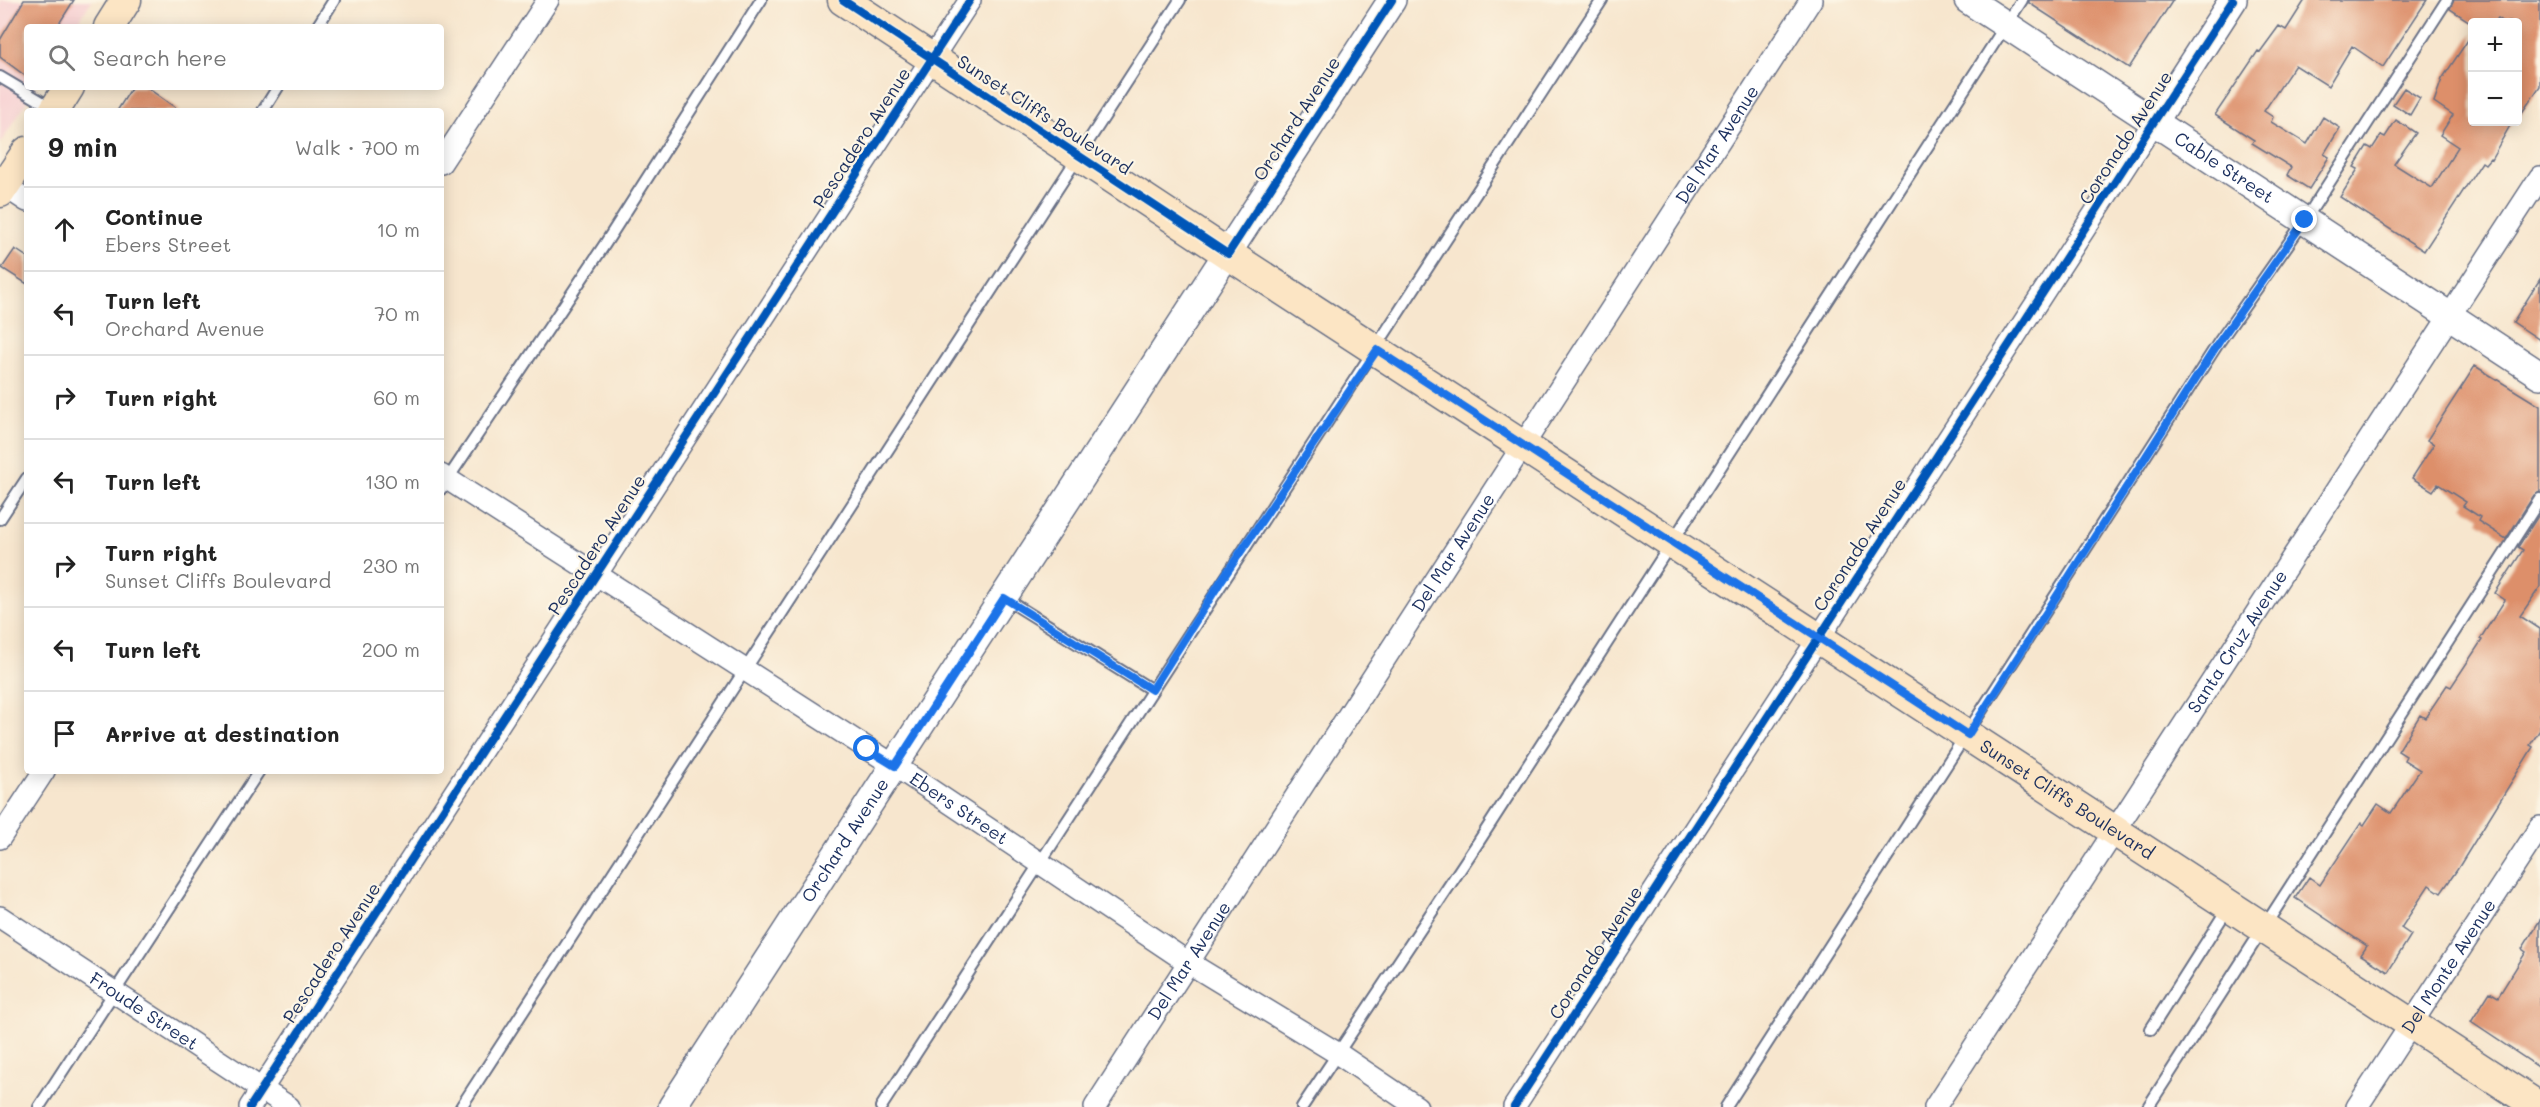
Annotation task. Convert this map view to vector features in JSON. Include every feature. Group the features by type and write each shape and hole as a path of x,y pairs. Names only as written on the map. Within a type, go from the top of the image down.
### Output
{"main road":[{"path":"111,24 126,0"},
{"name":"Sunset Cliffs Boulevard","path":"843,0 1522,446 2539,1107"},
{"path":"8,190 24,158"}],"street":[{"path":"444,158 548,0"},
{"name":"Pescadero Avenue","path":"250,1107 970,0"},
{"name":"Orchard Avenue","path":"672,1107 1392,0"},
{"name":"Del Mar Avenue","path":"1095,1107 1811,0"},
{"name":"Cable Street","path":"1968,0 2540,375"},
{"name":"Coronado Avenue","path":"1514,1107 2233,0"},
{"name":"Santa Cruz Avenue","path":"1935,1107 2540,177"},
{"name":"Ebers Street","path":"444,482 596,573 895,766 1189,963 1337,1053 1417,1107"},
{"path":"0,838 42,774"},
{"name":"Del Monte Avenue","path":"2357,1107 2540,827"},
{"name":"Froude Street","path":"0,917 289,1107"}],"lane":[{"path":"319,24 334,0"},
{"path":"444,480 605,244 760,0"},
{"path":"461,1107 1180,0"},
{"path":"880,1107 1041,864 1221,581 1377,350 1602,0"},
{"path":"1302,1107 1479,841 2022,0"},
{"path":"1726,1107 1968,735 2219,342 2305,220 2446,0"},
{"path":"0,77 24,87"},
{"path":"31,90 59,102"},
{"path":"265,108 276,90"},
{"path":"0,519 24,483"},
{"path":"2148,1107 2540,499"},
{"path":"1004,598 1152,690"},
{"path":"39,1107 256,774"},
{"path":"2151,1029 2230,905"}],"shaded area":[{"path":"0,0 92,0 77,24 24,24 24,90 34,90 0,144"}],"building":[{"path":"24,0 74,0 59,24 24,24 24,75 0,57 0,40"},
{"path":"2029,0 2173,0 2129,68 2029,3"},
{"path":"2305,0 2427,0 2383,67 2352,46 2328,86 2295,65 2264,111 2273,117 2271,122 2307,144 2323,117 2340,128 2324,154 2329,157 2309,189 2287,175 2291,167 2252,143 2254,140 2215,115 2258,51 2260,52 2279,26 2286,30"},
{"path":"2454,0 2540,0 2540,86 2522,113 2522,18 2468,18 2468,21 2450,9"},
{"path":"2468,40 2468,126 2510,126 2491,159 2485,164 2482,162 2424,251 2340,197 2358,169 2354,167 2367,146 2372,149 2381,135 2385,137 2396,120 2416,133 2394,164 2432,188 2458,147 2440,135 2453,115 2434,102 2442,79"},
{"path":"2404,88 2420,98 2410,115 2393,104"},
{"path":"130,90 150,90 176,108 119,108"},
{"path":"15,249 24,255 24,282 2,268"},
{"path":"2540,279 2540,340 2513,322"},
{"path":"2475,366 2540,406 2540,492 2534,495 2506,539 2478,521 2480,517 2463,506 2466,502 2438,484 2433,491 2412,478 2434,444 2427,440"},
{"path":"2540,513 2540,587 2520,616 2540,629 2540,730 2530,745 2533,747 2441,893 2429,885 2401,928 2411,935 2388,972 2361,955 2367,946 2295,898 2309,877 2320,885 2361,823 2364,825 2378,804 2391,813 2420,770 2404,760 2406,756 2398,751 2420,715 2425,718 2447,685 2451,687 2482,640 2480,639 2505,600 2495,593 2523,550 2518,547"},
{"path":"2540,920 2540,1068 2471,1022 2490,992 2498,997 2526,952 2522,949"}],"cycle path":[{"path":"843,0 1228,254 1392,0"},
{"path":"250,1107 970,0"},
{"path":"1514,1107 2233,0"}],"route":[{"path":"867,749 895,766 1004,598 1152,690 1221,581 1377,350 1968,735 2219,342 2305,220"}]}
